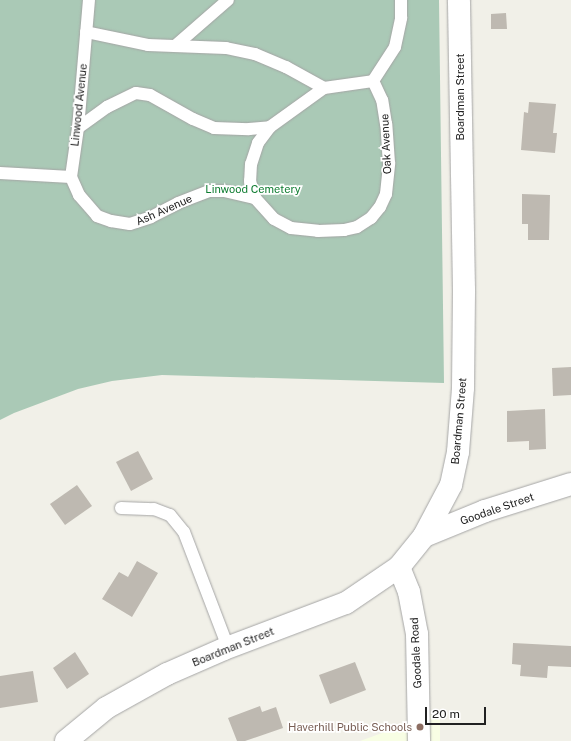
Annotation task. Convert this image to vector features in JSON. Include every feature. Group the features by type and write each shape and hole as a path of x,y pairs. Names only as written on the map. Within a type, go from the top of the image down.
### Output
{"street":[{"name":"Boardman Street","path":"66,741 106,708 167,674 228,647 346,603 399,567 424,536 451,485 458,452 463,388 464,290 459,0"},
{"name":"Goodale Street","path":"424,536 485,511 571,484"},
{"name":"Goodale Road","path":"399,567 409,592 417,634 419,741"}],"lane":[{"name":"Linwood Avenue","path":"71,176 78,128 89,0"},
{"path":"175,46 228,0"},
{"path":"255,198 250,181 251,164 258,143 270,126 324,88 373,81 395,47 401,18 401,0"},
{"path":"86,32 148,45 226,48 255,54 286,67 324,88"},
{"name":"Oak Avenue","path":"255,198 274,219 291,228 318,231 344,230 357,227 371,218 380,207 386,194 389,163 386,124 382,100 373,81"},
{"path":"78,128 108,107 136,93 150,95 193,119 214,128 249,130 270,126"},
{"path":"0,174 71,176"},
{"name":"Ash Avenue","path":"71,176 79,195 97,216 111,221 130,224 151,217 208,190 224,191 255,198"},
{"path":"121,508 154,509 170,515 184,532 228,647"}],"shaded area":[{"name":"Haverhill Public Schools","path":"440,712 440,741 360,741"}],"green space":[{"name":"Linwood Cemetery","path":"0,0 439,0 444,383 162,375 112,381 78,389 14,413 0,420"}],"building":[{"path":"506,13 507,29 491,29 491,14"},
{"path":"529,102 556,104 553,133 557,133 555,153 521,150 524,112 528,113"},
{"path":"522,194 550,195 549,240 528,240 528,224 522,224"},
{"path":"571,367 571,395 553,396 552,368"},
{"path":"545,409 546,449 529,450 529,441 507,442 507,411"},
{"path":"138,451 153,479 131,491 116,462"},
{"path":"77,485 92,506 65,525 50,504"},
{"path":"137,561 158,573 132,617 102,599 119,572 128,577"},
{"path":"513,643 571,646 571,667 548,666 547,678 520,676 521,665 512,664"},
{"path":"75,652 89,674 67,689 53,668"},
{"path":"355,662 366,690 330,704 319,675"},
{"path":"33,671 38,702 0,708 0,676"},
{"path":"260,706 262,712 276,707 283,728 245,741 237,741 228,718"}],"place":[{"name":"Haverhill Public Schools","path":"420,727"}]}
